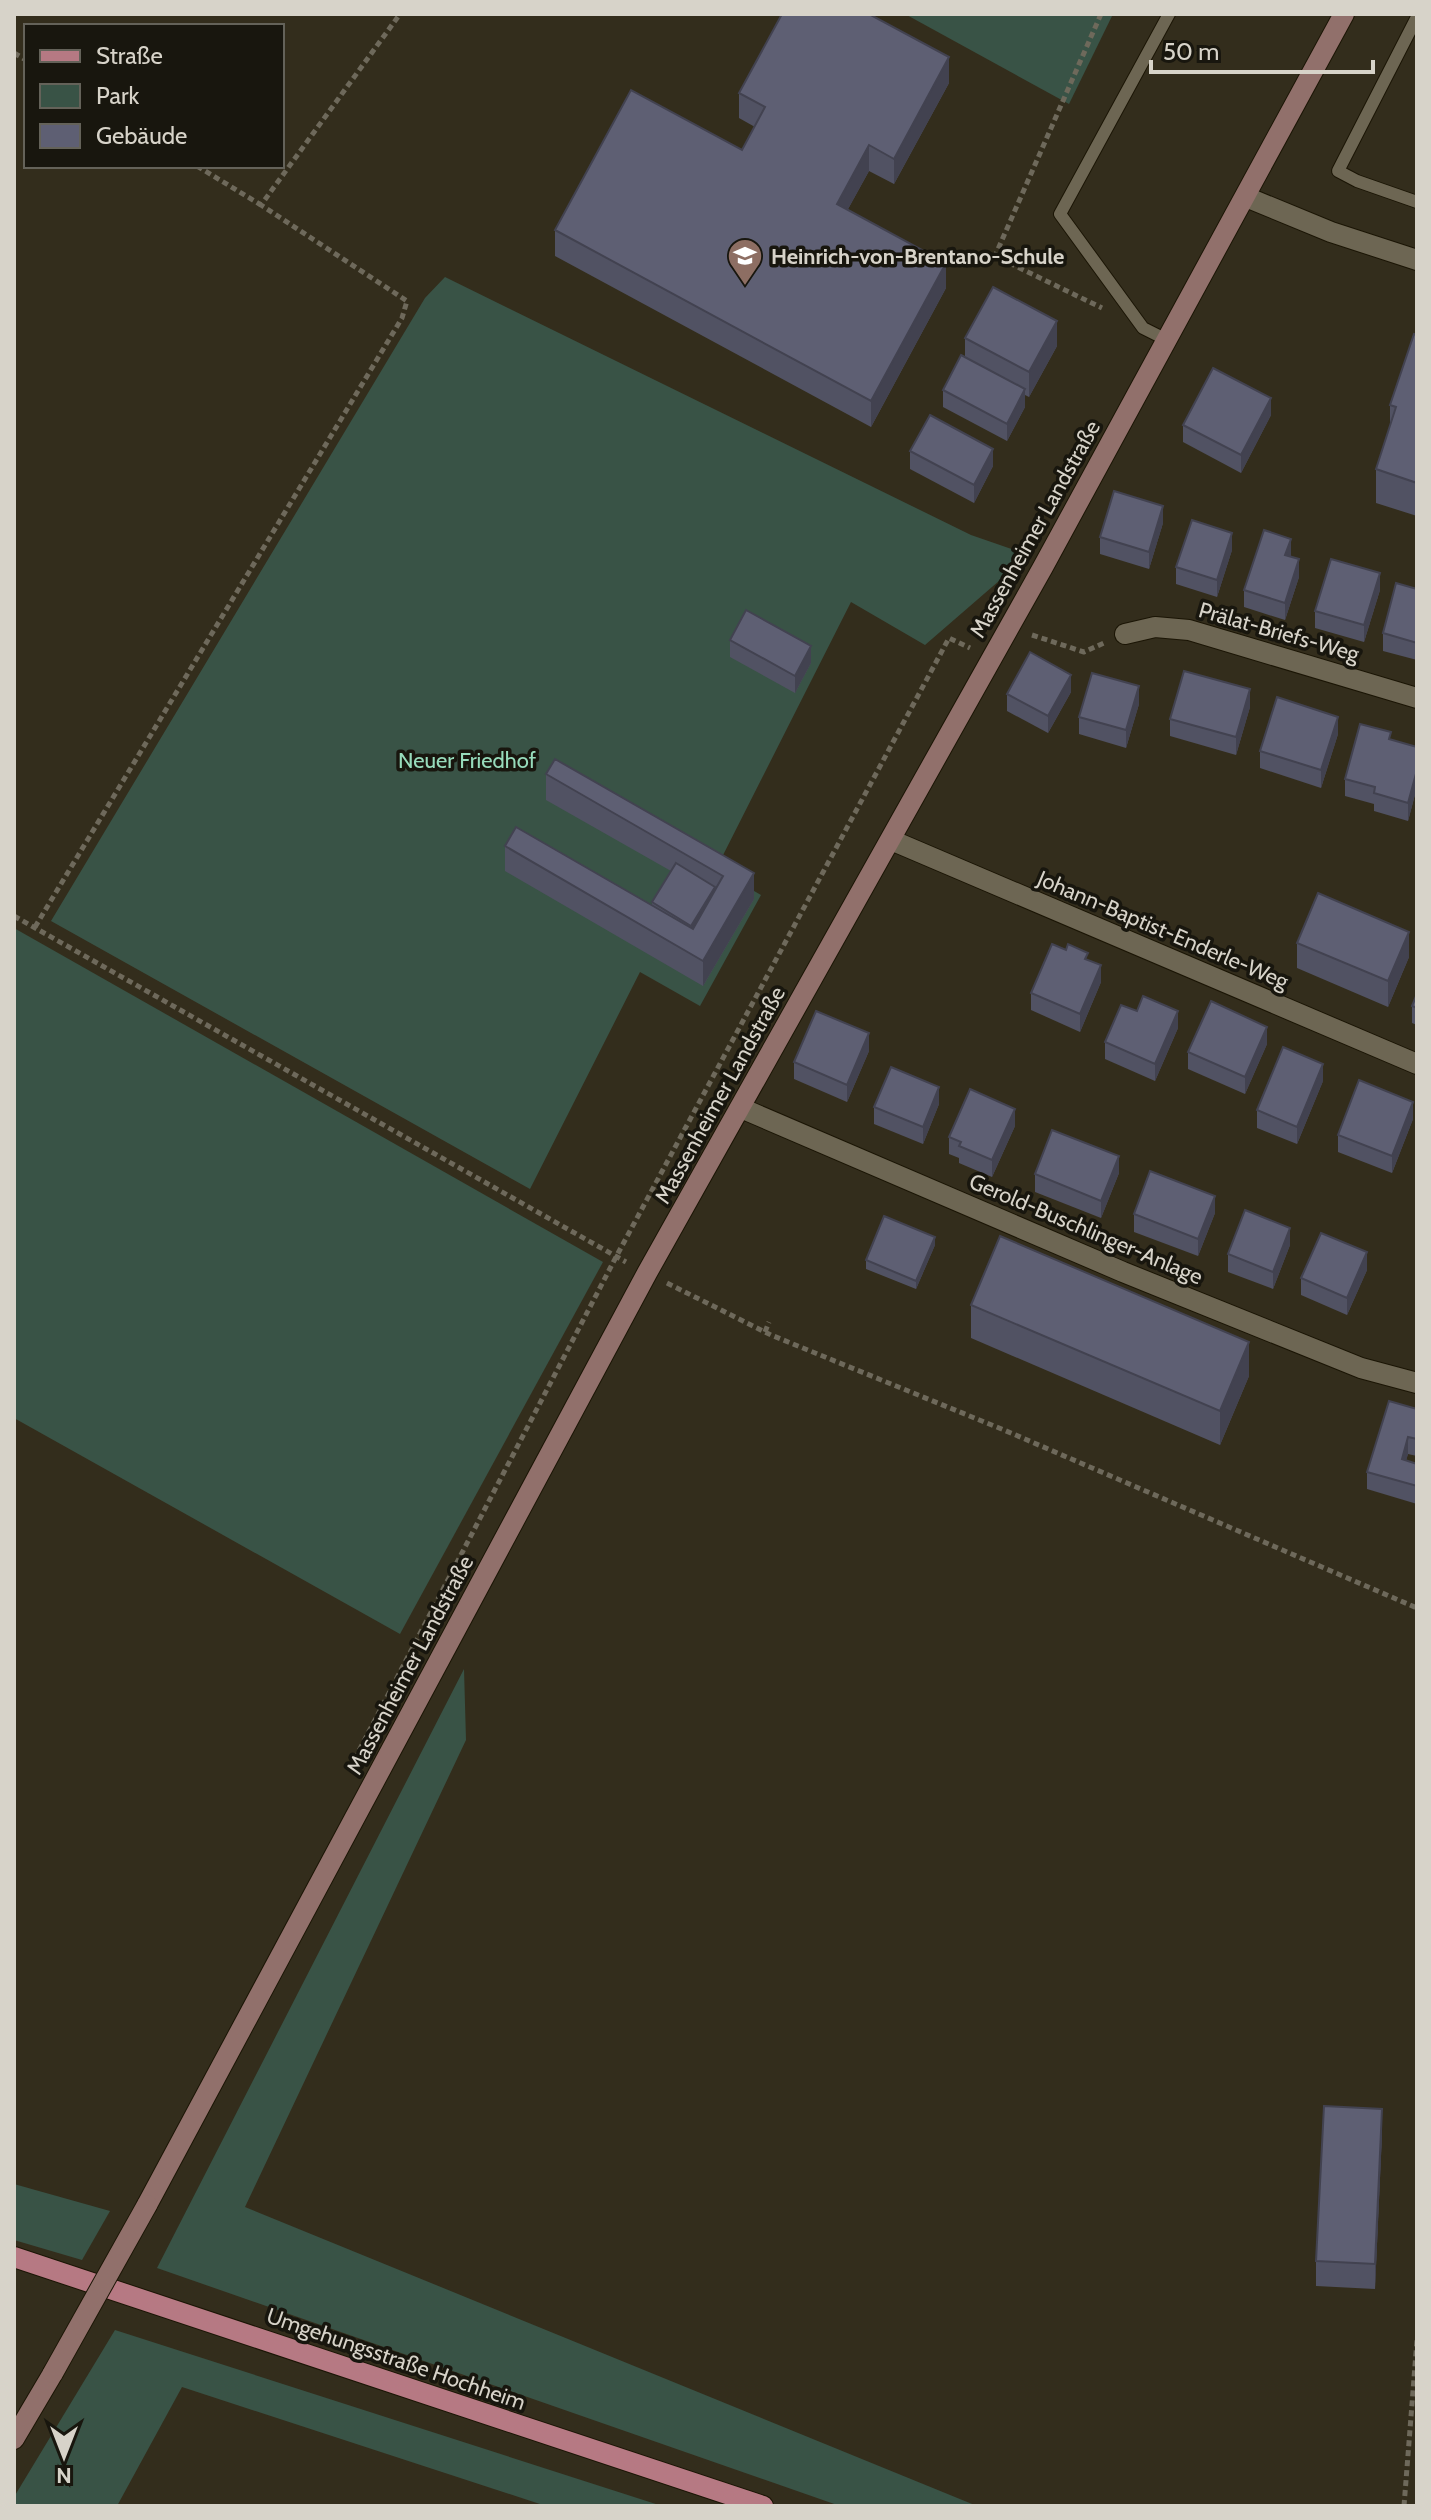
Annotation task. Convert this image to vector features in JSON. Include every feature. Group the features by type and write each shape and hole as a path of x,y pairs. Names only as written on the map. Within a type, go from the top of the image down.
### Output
{"main road":[{"name":"Umgehungsstraße Hochheim","path":"14,2257 763,2506"}],"street":[{"name":"Massenheimer Landstraße","path":"14,2439 147,2205 647,1273 891,840 1344,14"},
{"path":"1246,197 1331,232 1417,260"},
{"name":"Prälat-Briefs-Weg","path":"1125,634 1155,627 1189,630 1417,698"},
{"name":"Johann-Baptist-Enderle-Weg","path":"891,840 1417,1064"},
{"name":"Gerold-Buschlinger-Anlage","path":"741,1108 1151,1283 1361,1368 1417,1383"}],"lane":[{"path":"1167,340 1143,328 1060,214 1169,14"},
{"path":"1417,17 1338,171 1417,202"}],"path":[{"path":"261,205 400,14"},
{"path":"35,928 402,318 407,301 200,168"},
{"path":"1025,633 1084,652 1125,634"},
{"path":"345,1777 616,1257 949,638"},
{"path":"14,916 616,1257 765,1332 1004,1430 1417,1608"},
{"path":"765,1332 769,1322"},
{"path":"1404,2506 1417,2340"}],"green space":[{"path":"905,14 1113,14 1069,104"},
{"name":"Neuer Friedhof","path":"445,277 971,535 1020,552 1007,574 925,645 851,602 716,869 761,895 700,1006 640,972 530,1189 51,921 425,298"},
{"path":"14,928 603,1262 400,1634 14,1418"},
{"path":"464,1669 466,1740 245,2207 977,2506 840,2506 157,2268"},
{"path":"14,2184 110,2211 82,2260 14,2240"},
{"path":"115,2330 662,2506 546,2506 182,2387 117,2506 14,2506 14,2497"}],"building":[{"path":"782,14 869,14 949,57 894,159 869,145 837,204 946,263 871,401 555,230 631,90 742,150 765,107 739,93"},
{"path":"993,287 1057,321 1029,372 965,338"},
{"path":"1414,334 1417,335 1417,483 1376,469 1396,407 1390,405"},
{"path":"961,355 1025,389 1007,424 943,390"},
{"path":"1213,368 1271,398 1241,455 1183,425"},
{"path":"930,415 993,449 974,485 910,451"},
{"path":"1114,491 1163,506 1149,552 1100,537"},
{"path":"1192,520 1232,533 1217,580 1176,567"},
{"path":"1264,530 1291,539 1285,555 1299,559 1285,603 1244,590"},
{"path":"1331,559 1380,573 1364,625 1315,611"},
{"path":"1396,583 1417,589 1417,643 1383,633"},
{"path":"746,610 811,646 795,676 730,640"},
{"path":"1030,652 1071,675 1048,716 1007,694"},
{"path":"1184,671 1250,689 1236,737 1170,719"},
{"path":"1092,673 1139,686 1126,730 1079,717"},
{"path":"1277,697 1338,717 1321,770 1260,751"},
{"path":"1360,724 1391,732 1389,739 1417,747 1417,770 1408,803 1374,793 1375,787 1345,779"},
{"path":"555,759 754,873 703,961 505,846 516,827 693,929 723,876 546,774"},
{"path":"676,863 715,887 691,926 652,902"},
{"path":"1318,893 1409,932 1388,981 1297,943"},
{"path":"1052,944 1066,950 1068,944 1088,953 1085,959 1101,965 1080,1014 1031,993"},
{"path":"1143,996 1178,1011 1155,1064 1105,1042 1121,1005 1137,1011"},
{"path":"1211,1001 1267,1027 1245,1077 1188,1052"},
{"path":"816,1011 869,1033 847,1085 794,1062"},
{"path":"1283,1047 1323,1064 1297,1127 1257,1110"},
{"path":"891,1067 939,1087 923,1127 874,1107"},
{"path":"1359,1080 1413,1102 1392,1156 1338,1135"},
{"path":"970,1089 1015,1109 992,1160 959,1146 961,1142 949,1137"},
{"path":"1052,1130 1119,1156 1101,1201 1035,1174"},
{"path":"1150,1171 1215,1196 1198,1239 1134,1214"},
{"path":"1245,1210 1290,1228 1273,1272 1228,1254"},
{"path":"884,1216 935,1237 916,1281 866,1260"},
{"path":"1321,1233 1367,1252 1347,1298 1301,1278"},
{"path":"1000,1236 1249,1342 1220,1411 971,1305"},
{"path":"1389,1401 1417,1409 1417,1439 1408,1437 1402,1459 1417,1464 1417,1486 1367,1472"},
{"path":"1324,2106 1382,2109 1375,2264 1316,2261"}],"place":[{"name":"Heinrich-von-Brentano-Schule","path":"745,287"}]}
